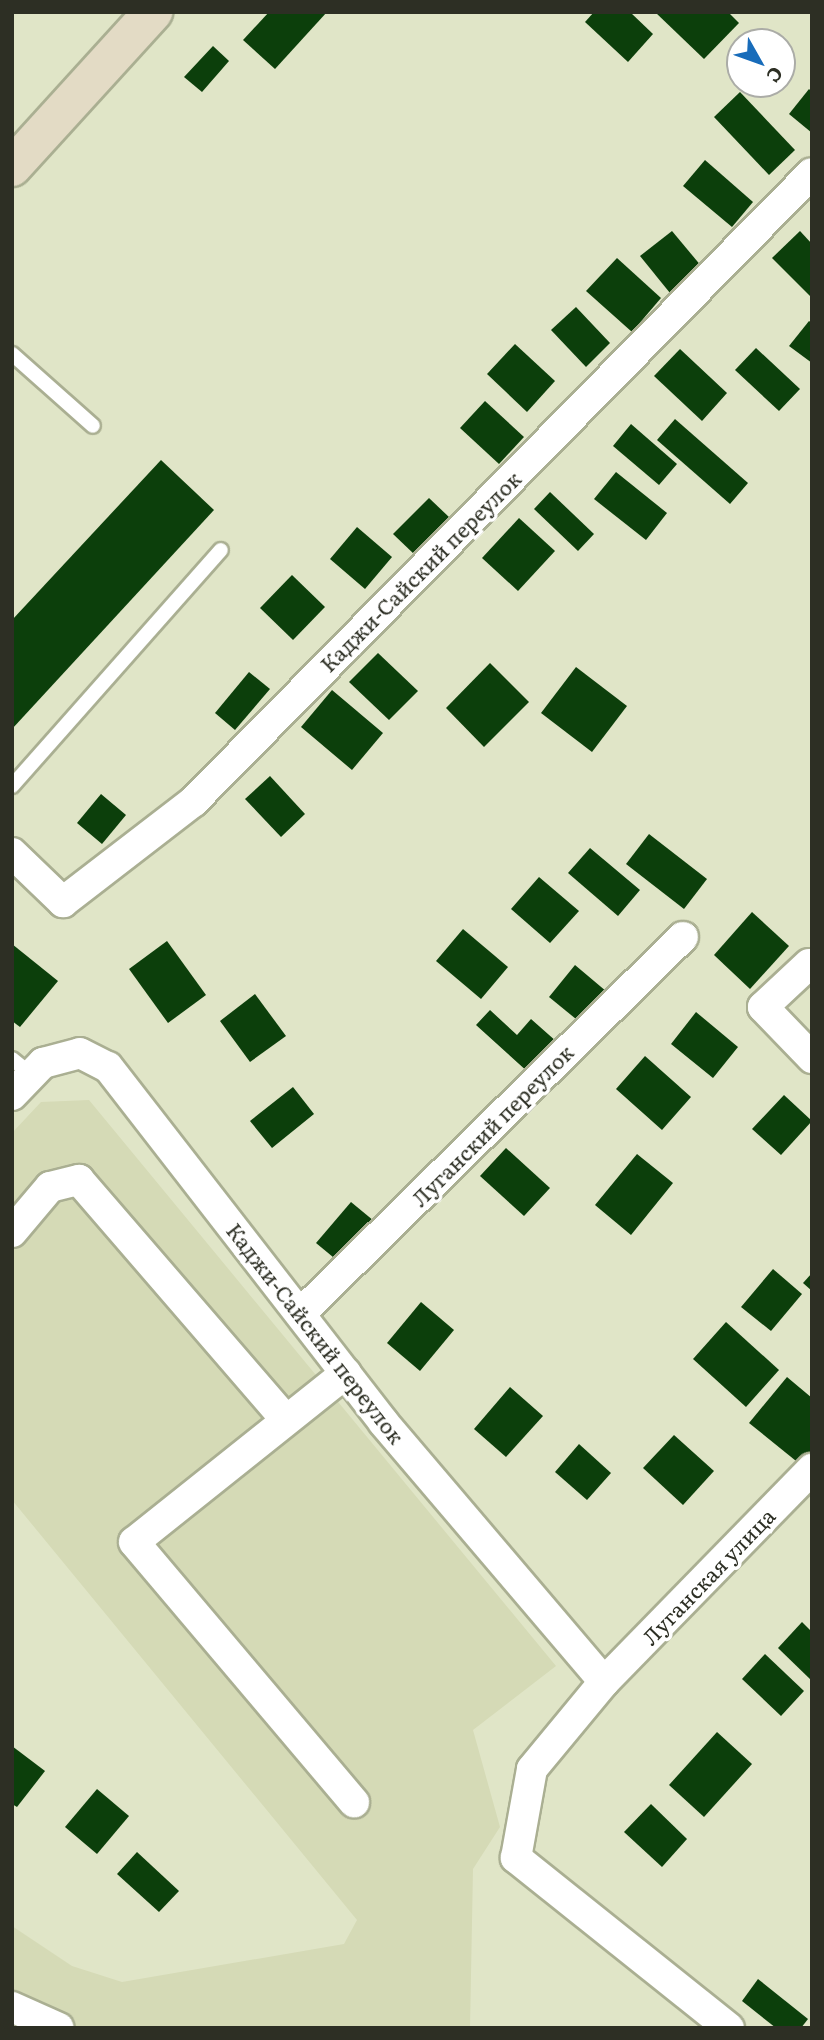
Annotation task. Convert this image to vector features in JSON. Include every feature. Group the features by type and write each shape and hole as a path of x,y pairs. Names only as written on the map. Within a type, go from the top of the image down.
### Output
{"main road":[{"path":"12,167 153,12"}],"street":[{"name":"Каджи-Сайский переулок","path":"12,853 62,902 193,802 812,173"},
{"name":"Луганский переулок","path":"301,1313 683,937"},
{"path":"808,964 763,1007 812,1058"},
{"name":"Каджи-Сайский переулок","path":"19,1076 43,1063 80,1053 108,1067 392,1433 604,1682"},
{"path":"12,1233 50,1187 79,1180 286,1420"},
{"path":"346,1373 134,1542 354,1802"},
{"name":"Луганская улица","path":"729,2028 516,1858 532,1769 604,1682 812,1469"},
{"path":"12,2007 59,2028"}],"lane":[{"path":"12,354 93,426"},
{"path":"12,786 221,550"}],"shaded area":[{"path":"89,1100 556,1666 473,1730 500,1827 473,1869 470,2028 12,2028 12,1926 72,1966 122,1982 344,1944 357,1920 12,1500 12,1133 41,1102"}],"building":[{"path":"269,12 327,12 275,69 243,40"},
{"path":"594,12 630,12 653,34 628,62 585,22"},
{"path":"655,12 728,12 739,23 734,28 726,28 726,36 704,59"},
{"path":"213,46 229,61 202,92 184,77"},
{"path":"809,89 812,92 812,133 789,114"},
{"path":"734,98 746,98 795,150 769,175 714,117"},
{"path":"705,160 753,202 732,227 683,186"},
{"path":"672,231 702,267 670,293 640,256"},
{"path":"800,231 812,244 810,296 772,258"},
{"path":"617,258 661,298 632,332 586,291"},
{"path":"576,307 610,343 586,367 551,330"},
{"path":"809,321 812,323 812,363 789,346"},
{"path":"515,344 555,381 527,412 487,374"},
{"path":"756,348 800,389 779,411 735,370"},
{"path":"680,349 727,393 702,421 654,376"},
{"path":"485,401 524,437 499,464 460,428"},
{"path":"675,419 748,483 730,504 657,440"},
{"path":"631,424 677,464 659,485 613,446"},
{"path":"161,460 214,510 12,729 12,620"},
{"path":"616,472 667,513 646,540 594,499"},
{"path":"550,492 594,534 578,551 534,509"},
{"path":"429,498 450,518 415,555 393,534"},
{"path":"519,518 555,551 518,591 482,558"},
{"path":"357,527 392,557 365,589 330,559"},
{"path":"292,575 325,607 293,640 260,608"},
{"path":"378,653 418,691 389,720 349,682"},
{"path":"490,663 529,702 484,747 446,708"},
{"path":"576,667 627,706 592,752 541,713"},
{"path":"249,672 270,689 235,730 215,713"},
{"path":"332,690 383,733 352,770 301,727"},
{"path":"270,776 305,814 281,837 245,799"},
{"path":"101,794 126,815 102,844 77,823"},
{"path":"649,834 707,879 684,909 626,864"},
{"path":"590,848 640,890 618,916 568,873"},
{"path":"539,877 579,911 550,943 511,909"},
{"path":"752,912 789,946 750,989 714,955"},
{"path":"463,929 508,967 481,999 436,961"},
{"path":"167,941 206,995 168,1023 129,969"},
{"path":"12,944 58,981 20,1027 12,1021"},
{"path":"575,965 613,997 587,1028 549,997"},
{"path":"255,994 286,1036 250,1062 220,1021"},
{"path":"490,1010 517,1035 531,1019 557,1042 529,1073 476,1025"},
{"path":"696,1012 738,1047 713,1078 671,1044"},
{"path":"645,1056 691,1097 662,1130 616,1089"},
{"path":"293,1087 314,1114 272,1148 250,1121"},
{"path":"784,1095 812,1121 781,1155 752,1129"},
{"path":"506,1148 550,1188 524,1216 480,1176"},
{"path":"637,1154 673,1183 631,1235 595,1205"},
{"path":"351,1202 374,1221 339,1262 316,1243"},
{"path":"773,1269 802,1294 771,1331 741,1307"},
{"path":"812,1273 812,1291 803,1283"},
{"path":"421,1302 454,1330 420,1371 387,1343"},
{"path":"726,1322 779,1370 746,1407 693,1359"},
{"path":"787,1377 812,1398 812,1451 801,1465 749,1423"},
{"path":"510,1387 543,1416 506,1457 474,1429"},
{"path":"674,1435 714,1471 683,1505 643,1468"},
{"path":"579,1444 611,1473 587,1500 555,1472"},
{"path":"802,1622 812,1632 812,1681 778,1648"},
{"path":"765,1654 804,1691 781,1716 742,1679"},
{"path":"717,1732 752,1764 704,1817 669,1785"},
{"path":"12,1746 45,1771 17,1807 12,1804"},
{"path":"97,1789 129,1816 97,1854 65,1827"},
{"path":"651,1804 687,1839 662,1867 624,1832"},
{"path":"137,1852 179,1891 159,1912 117,1874"},
{"path":"758,1979 808,2019 801,2028 776,2028 742,2001"}]}
